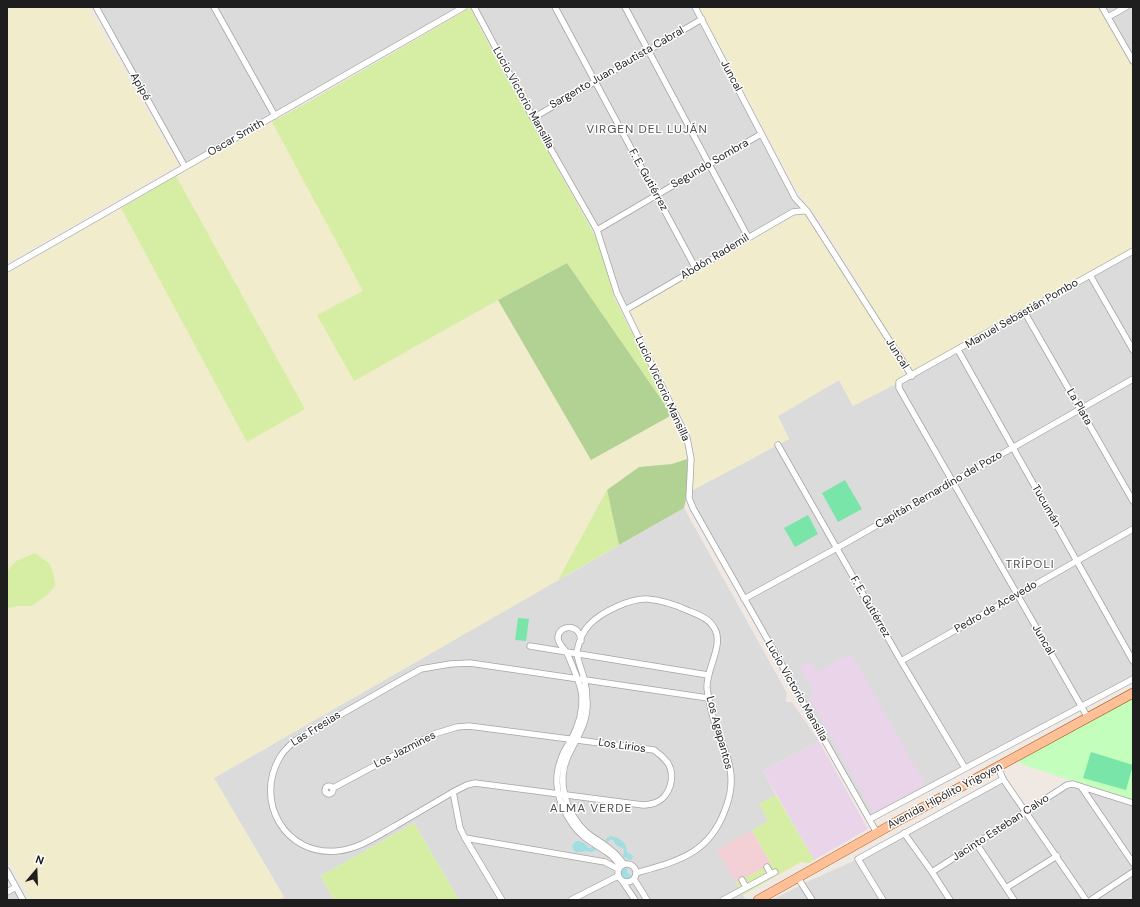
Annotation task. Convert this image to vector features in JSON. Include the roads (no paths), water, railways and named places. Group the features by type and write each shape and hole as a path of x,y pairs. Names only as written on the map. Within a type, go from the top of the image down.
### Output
{"main road":[{"name":"Avenida Hipólito Yrigoyen","path":"758,900 1133,693"}],"street":[{"name":"Apipé","path":"96,7 185,167"},
{"path":"214,7 275,116"},
{"name":"Oscar Smith","path":"7,269 464,7"},
{"name":"Lucio Victorio Mansilla","path":"474,7 533,118 597,230 617,293 687,438 691,459 689,498 693,508 877,833"},
{"name":"F. E. Gutiérrez","path":"555,7 696,269"},
{"path":"625,7 708,165 748,237"},
{"name":"Juncal","path":"695,7 795,198 807,211 912,376 899,382 899,388 954,481 1088,718"},
{"path":"1102,7 1133,61"},
{"path":"1108,17 1126,7"},
{"name":"Sargento Juan Bautista Cabral","path":"533,118 702,19"},
{"name":"Segundo Sombra","path":"597,230 761,134"},
{"name":"Abdón Rademil","path":"625,310 748,237 794,212 802,210 807,211"},
{"name":"Manuel Sebastián Pombo","path":"912,376 1133,251"},
{"path":"1090,275 1133,350"},
{"name":"La Plata","path":"1025,313 1133,501"},
{"name":"Tucumán","path":"958,350 1133,661"},
{"name":"Capitán Bernardino del Pozo","path":"744,599 1133,379"},
{"name":"F. E. Gutiérrez","path":"778,445 901,661 965,768"},
{"name":"Pedro de Acevedo","path":"901,661 1133,529"},
{"name":"Los Agapantos","path":"580,643 588,626 595,620 626,603 635,600 647,599 663,601 696,614 712,624 717,632 717,643 708,675 707,685 708,698 713,719 730,765 731,788 727,806 720,824 708,840 691,854 674,862 635,876 630,882 623,882"},
{"path":"620,869 610,854 582,836 572,825 558,795 557,783 560,760 574,739 585,720 588,708 584,679 576,653 580,643 580,634 571,627 561,631 558,638 577,678 582,694 582,706 574,739 565,761 563,790 570,808 584,830 612,850 620,869 623,882 635,900"},
{"path":"530,646 572,649 580,643"},
{"path":"564,649 576,653 708,675"},
{"name":"Las Fresias","path":"565,796 484,783 475,783 453,792 359,846 338,851 325,852 310,848 298,842 287,832 276,817 270,802 270,789 272,773 280,757 296,740 421,670 450,664 470,663 708,698"},
{"path":"870,819 1133,679"},
{"name":"Los Jazmines","path":"333,788 434,734 457,727 469,726 574,739"},
{"name":"Los Lirios","path":"565,796 643,805 655,803 664,797 670,788 672,778 669,765 662,756 654,750 574,739"},
{"path":"998,767 1003,778 1086,900"},
{"name":"Avenida Hipólito Yrigoyen","path":"883,900 858,859 1003,778"},
{"name":"Jacinto Esteban Calvo","path":"932,872 1070,784 1082,788"},
{"path":"1082,788 1133,803"},
{"path":"1082,788 1133,863"},
{"path":"453,792 460,828 502,900"},
{"path":"904,833 950,900"},
{"path":"465,838 604,862 620,869"},
{"path":"976,843 1014,900"},
{"path":"1006,888 1057,856"},
{"path":"571,900 620,869 632,866 635,876 647,900"},
{"path":"723,900 773,873 767,867"},
{"path":"7,872 23,900"},
{"path":"1091,900 1133,872"},
{"path":"798,878 812,900"},
{"path":"742,880 746,887"},
{"path":"7,892 16,887"}],"water":[{"path":"611,836 624,842 626,847 626,856 624,854 624,849 616,845 613,840 611,839 607,842 605,841"},
{"path":"578,841 584,843 589,848 594,847 597,849 592,852 575,852 572,846"},
{"path":"627,866 627,873 634,877 628,880 623,878 621,874 623,869"}],"waterway":[{"path":"626,855 630,857"}],"district":[{"name":"VIRGEN DEL LUJÁN","path":"647,130"},
{"name":"TRÍPOLI","path":"1030,565"},
{"name":"ALMA VERDE","path":"591,809"}]}
